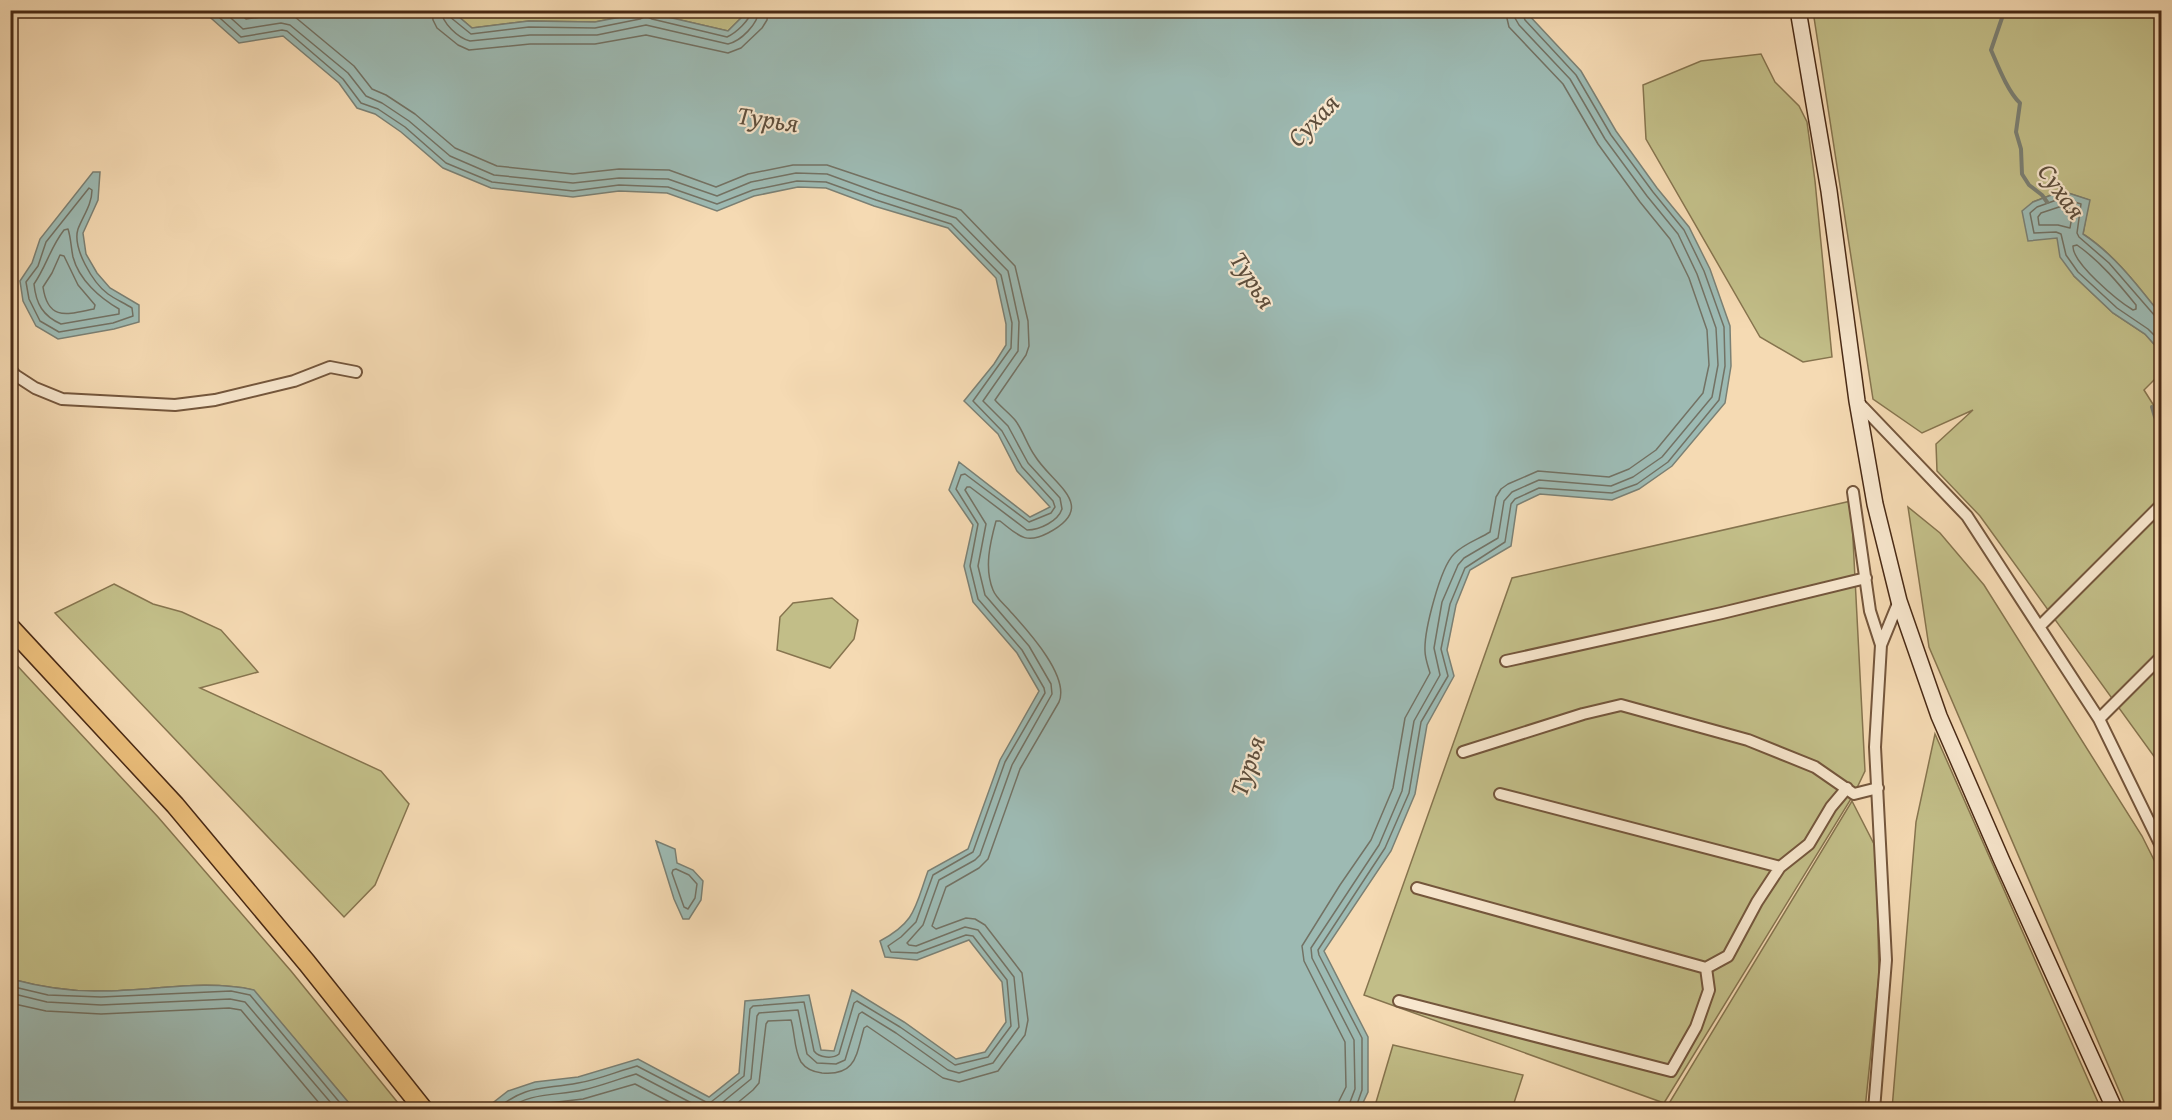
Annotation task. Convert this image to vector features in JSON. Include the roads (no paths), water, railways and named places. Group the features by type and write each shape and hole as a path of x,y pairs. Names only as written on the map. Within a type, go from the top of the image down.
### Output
{"highway":[{"path":"10,627 175,805 307,963 424,1110"}],"main road":[{"path":"1798,10 1829,191 1857,401 1875,504 1899,601 1939,716 2001,861 2115,1110"}],"street":[{"path":"10,369 35,388 62,399 175,405 215,400 294,381 330,367 356,372"},
{"path":"1857,401 1967,516 2099,719 2162,848"},
{"path":"1853,492 1870,611 1881,645"},
{"path":"2039,627 2162,504"},
{"path":"1506,661 1866,578"},
{"path":"1874,1110 1886,960 1875,747 1881,645 1899,601"},
{"path":"2099,719 2162,656"},
{"path":"1462,752 1583,714 1621,705 1748,740 1815,767 1854,794 1878,788"},
{"path":"1417,888 1706,968 1728,956 1757,902 1780,867 1809,844 1831,807 1847,788"},
{"path":"1500,794 1780,867"},
{"path":"1399,1001 1671,1071 1696,1027 1709,990 1706,968"}],"water":[{"name":"Турья","path":"203,11 452,11 472,28 529,21 595,22 646,12 728,31 748,11 1525,11 1581,71 1616,131 1657,188 1689,227 1710,269 1730,326 1731,366 1725,403 1672,466 1639,489 1612,500 1540,494 1517,505 1511,546 1470,570 1456,605 1447,650 1454,676 1427,725 1415,794 1391,851 1324,951 1368,1037 1368,1092 1360,1109 485,1109 508,1091 535,1082 578,1077 638,1059 709,1097 739,1073 745,1001 809,995 821,1050 834,1051 852,990 904,1022 956,1059 985,1052 1006,1022 1002,982 969,940 917,960 885,957 880,941 908,920 917,904 928,871 968,849 1000,760 1039,691 1017,653 973,602 964,566 973,525 949,490 959,462 1030,517 1050,507 1017,471 998,434 964,401 994,364 1006,345 1006,324 996,278 948,228 874,206 826,188 798,187 754,196 717,211 667,193 619,191 573,197 491,188 443,168 401,132 375,114 357,108 339,83 283,36 239,43"},
{"path":"93,172 100,172 98,200 83,233 86,254 97,273 110,288 139,305 139,322 58,339 36,326 23,301 20,281 32,263 40,239"},
{"path":"2062,191 2090,200 2083,234 2116,261 2161,315 2161,352 2145,334 2113,313 2074,276 2060,257 2057,238 2028,241 2022,211 2033,202"},
{"path":"656,841 675,849 677,863 693,870 703,881 701,900 689,919 683,919 674,899"},
{"path":"11,979 45,987 78,991 121,991 197,985 254,990 354,1109 11,1109"}],"waterway":[{"name":"Сухая","path":"2003,10 1991,50 2007,86 2020,103 2016,132 2021,149 2022,174 2029,185 2047,202"},
{"name":"Сухая","path":"2152,407 2155,417 2162,424"}]}
